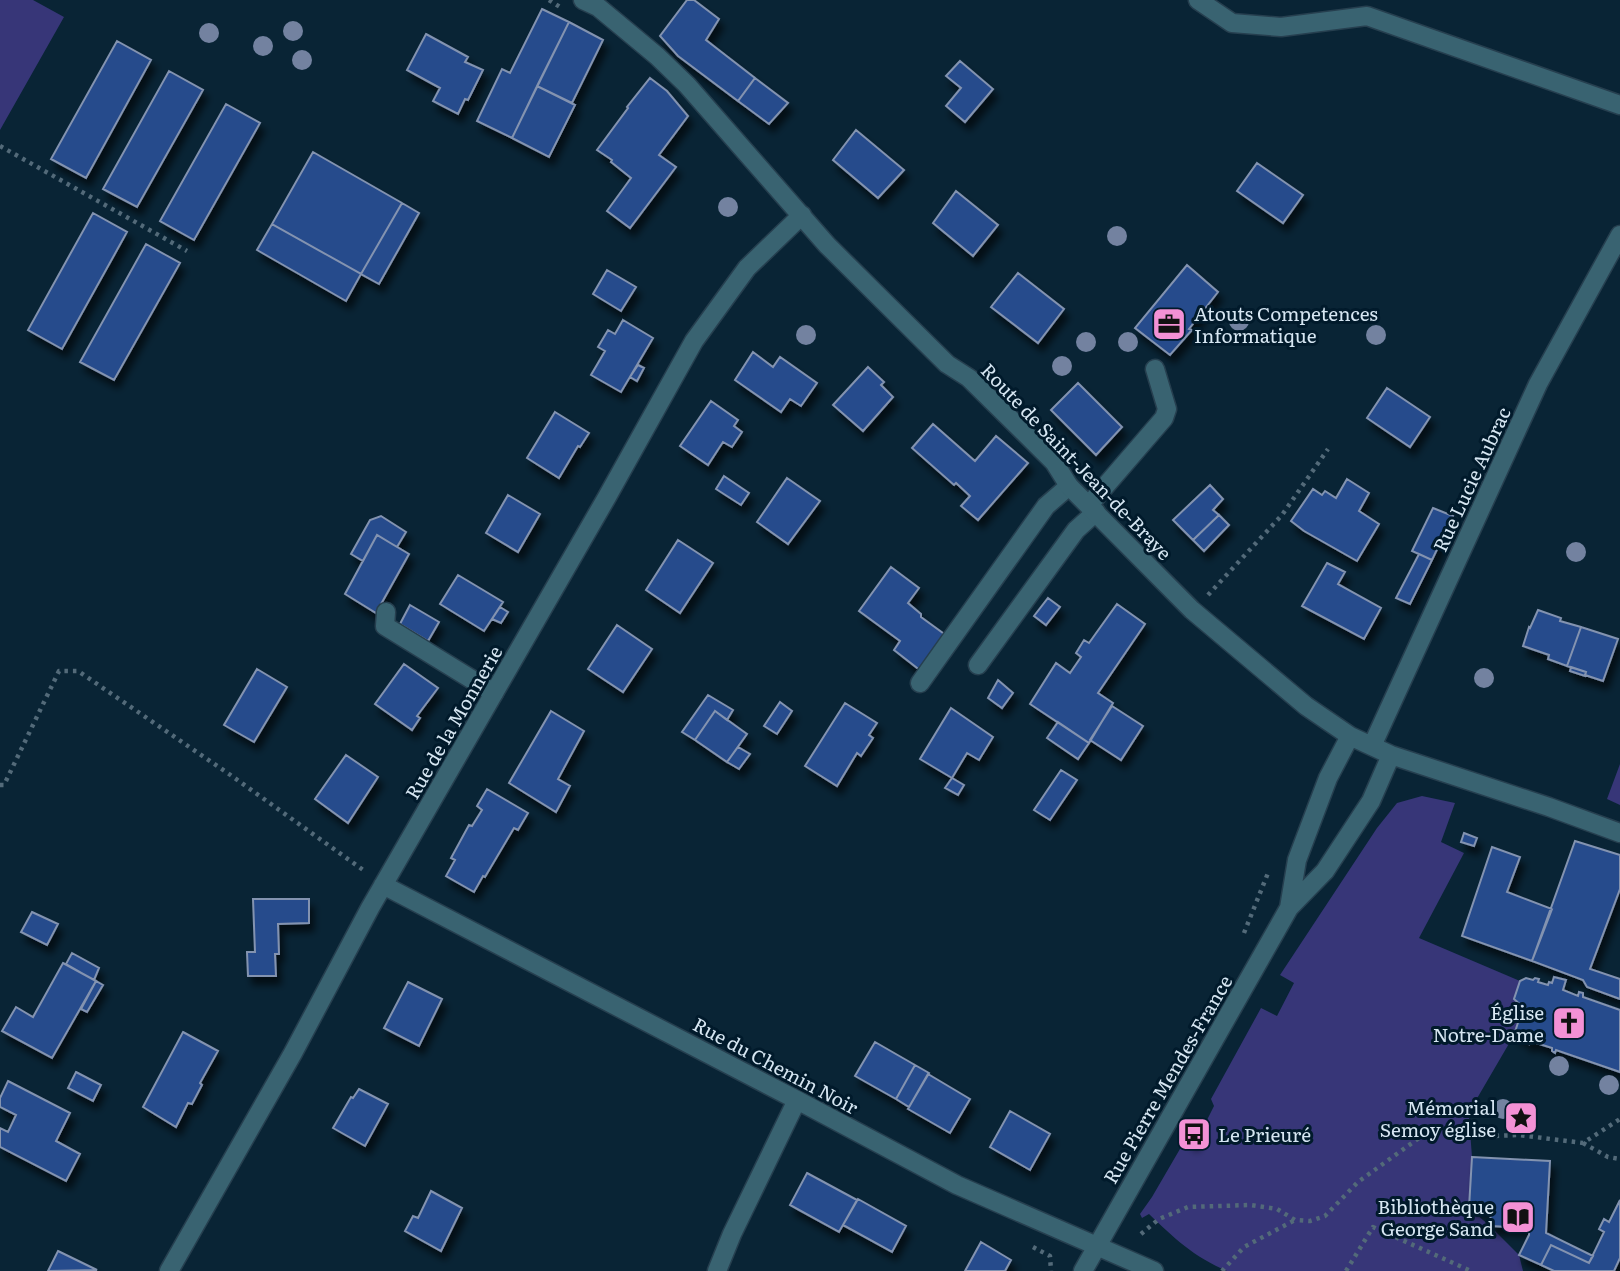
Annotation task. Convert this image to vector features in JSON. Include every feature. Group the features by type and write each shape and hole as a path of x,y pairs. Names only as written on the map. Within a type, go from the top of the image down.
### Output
{"street":[{"name":"Route de Saint-Jean-de-Braye","path":"583,0 598,7 687,85 827,245 947,364 969,378 1054,462 1069,486 1192,610 1306,706 1350,736 1391,755 1620,833"},
{"path":"1198,0 1233,23 1281,27 1367,16 1620,105"},
{"name":"Rue de la Monnerie","path":"169,1271 293,1053 383,885 694,341 747,268 802,215"},
{"name":"Rue Lucie Aubrac","path":"1372,746 1538,384 1620,235"},
{"path":"978,665 1092,508 1164,418 1167,409 1155,369"},
{"path":"920,683 1046,506 1069,486"},
{"path":"386,612 385,626 494,693"},
{"name":"Rue Pierre Mendes-France","path":"1289,908 1297,860 1328,778 1350,736"},
{"name":"Rue Pierre Mendes-France","path":"1083,1271 1289,908 1325,871 1371,801 1391,755"},
{"name":"Rue du Chemin Noir","path":"383,885 957,1185 1154,1271"},
{"path":"717,1271 797,1100"}],"path":[{"path":"0,146 187,251"},
{"path":"1192,610 1282,515 1328,449"},
{"path":"0,785 4,785 59,671 78,671 229,774 383,885"},
{"path":"1241,940 1270,867"},
{"path":"1583,1143 1620,1119"},
{"path":"1141,1234 1159,1219 1188,1207 1250,1205 1276,1209 1295,1220 1310,1221 1325,1216 1358,1182 1423,1135 1437,1128 1468,1137 1520,1135 1583,1143 1608,1157 1620,1159"},
{"path":"1222,1271 1244,1247 1295,1220"},
{"path":"1346,1271 1373,1227 1471,1271"}],"shaded area":[{"path":"0,0 33,0 64,17 0,130"},
{"path":"1620,764 1620,805 1607,799"},
{"path":"1422,796 1455,803 1441,842 1464,853 1419,938 1520,981 1515,999 1523,1007 1514,1035 1472,1107 1469,1117 1472,1157 1469,1208 1519,1255 1523,1271 1227,1271 1215,1266 1176,1239 1149,1214 1142,1218 1140,1214 1198,1118 1206,1122 1214,1106 1211,1099 1261,1008 1277,1016 1294,983 1280,975 1377,828 1397,803"}],"building":[{"path":"687,0 694,0 719,19 706,40 755,78 738,101 678,56 660,36"},
{"path":"542,9 569,22 512,138 477,121 502,69 510,73"},
{"path":"569,22 603,40 572,103 537,86"},
{"path":"426,34 468,57 465,62 483,70 458,114 433,101 440,88 407,70"},
{"path":"117,41 151,60 86,178 51,159"},
{"path":"960,61 993,89 965,122 946,106 961,88 946,76"},
{"path":"169,71 203,90 137,207 103,189"},
{"path":"650,78 667,91 688,116 659,155 676,167 630,228 607,211 631,178 597,150"},
{"path":"755,78 788,103 769,124 738,101"},
{"path":"537,86 575,105 549,157 512,138"},
{"path":"226,104 260,123 194,240 160,221"},
{"path":"856,130 904,170 878,198 833,160"},
{"path":"313,152 402,203 361,274 272,224"},
{"path":"1257,163 1303,195 1283,223 1237,191"},
{"path":"956,191 998,225 973,256 933,223"},
{"path":"402,203 419,213 379,284 361,274"},
{"path":"93,213 127,232 62,349 28,330"},
{"path":"272,224 361,274 346,301 257,250"},
{"path":"146,244 180,263 114,380 80,362"},
{"path":"1187,265 1218,292 1189,329 1192,330 1170,355 1135,328"},
{"path":"607,270 636,287 621,311 593,294"},
{"path":"1018,273 1064,309 1038,343 991,307"},
{"path":"623,320 653,338 621,392 591,375 605,351 598,347 608,330 615,334"},
{"path":"753,352 773,367 780,357 817,383 801,406 790,399 781,412 735,380"},
{"path":"638,365 644,368 637,381 630,377"},
{"path":"868,367 884,382 881,385 893,397 863,431 833,405"},
{"path":"1078,383 1122,427 1096,455 1051,410"},
{"path":"1387,388 1430,417 1410,447 1367,418"},
{"path":"711,401 738,420 734,426 742,432 732,447 723,442 708,465 680,446"},
{"path":"555,412 589,433 559,478 527,458"},
{"path":"933,424 975,461 996,436 1028,463 978,520 961,506 970,496 912,448"},
{"path":"724,476 749,493 741,505 716,489"},
{"path":"787,478 820,501 788,544 757,522"},
{"path":"1347,479 1369,493 1359,511 1379,524 1357,561 1291,521 1313,489 1322,495 1325,491 1336,498"},
{"path":"1210,485 1223,499 1213,510 1219,515 1193,540 1173,520"},
{"path":"508,495 540,514 518,552 486,533"},
{"path":"1433,508 1453,516 1432,560 1412,551"},
{"path":"1219,515 1229,525 1204,551 1193,540"},
{"path":"381,516 406,532 397,547 377,535 363,561 351,554 370,520"},
{"path":"377,535 409,554 376,613 345,594"},
{"path":"678,540 713,563 680,613 646,590"},
{"path":"1419,554 1432,560 1410,604 1396,598"},
{"path":"1327,563 1345,572 1338,584 1381,608 1364,639 1302,606"},
{"path":"891,567 919,588 908,603 921,617 947,636 921,671 894,650 900,641 859,611"},
{"path":"458,575 503,602 484,631 440,604"},
{"path":"1048,598 1060,607 1046,625 1034,616"},
{"path":"1117,604 1145,624 1098,693 1113,703 1089,743 1030,704 1056,663 1070,673 1081,657 1076,653 1084,640 1089,643"},
{"path":"410,605 439,622 428,641 400,624"},
{"path":"500,607 508,612 501,623 492,619"},
{"path":"1538,610 1561,618 1560,621 1581,627 1567,666 1548,659 1549,655 1523,646"},
{"path":"617,625 652,649 623,692 588,669"},
{"path":"1581,627 1618,639 1603,681 1567,666"},
{"path":"404,664 438,688 417,716 420,718 412,730 375,704"},
{"path":"1571,667 1586,672 1585,676 1570,671"},
{"path":"257,669 287,687 254,742 224,725"},
{"path":"998,680 1013,693 1002,708 988,698"},
{"path":"708,695 733,710 727,720 715,711 695,740 682,732"},
{"path":"780,702 792,711 777,734 764,726"},
{"path":"845,703 877,723 869,735 873,738 861,756 857,753 837,786 805,766"},
{"path":"1112,706 1143,726 1121,760 1090,740"},
{"path":"951,708 993,737 979,760 967,753 952,778 920,759"},
{"path":"551,711 584,731 558,779 570,786 556,812 509,783"},
{"path":"715,711 747,734 727,762 695,740"},
{"path":"1058,722 1089,743 1078,759 1047,738"},
{"path":"738,747 750,754 739,769 727,762"},
{"path":"346,755 378,777 348,823 315,799"},
{"path":"1061,770 1077,780 1050,820 1034,810"},
{"path":"952,778 964,785 958,795 945,788"},
{"path":"487,789 528,813 518,830 514,828 474,892 446,876 455,860 451,858 469,825 472,826 482,810 477,806"},
{"path":"1464,833 1477,838 1474,846 1461,842"},
{"path":"1575,841 1620,855 1620,889 1590,969 1620,979 1620,999 1587,987 1583,980 1532,961"},
{"path":"1492,847 1520,857 1507,892 1552,909 1532,961 1462,936"},
{"path":"253,899 309,899 309,923 278,924 279,954 275,954 276,976 248,976 247,952 255,952"},
{"path":"32,912 58,924 47,945 21,932"},
{"path":"72,953 99,968 94,980 66,964"},
{"path":"63,963 96,981 52,1058 2,1031 16,1007 33,1017"},
{"name":"Église Notre-Dame","path":"1554,977 1566,980 1563,990 1578,996 1579,992 1583,993 1583,997 1620,1010 1620,1072 1556,1050 1555,1053 1552,1048 1530,1041 1529,1044 1525,1042 1526,1039 1514,1035 1523,1007 1514,999 1520,981 1535,978 1548,985"},
{"path":"96,981 103,985 87,1012 81,1009"},
{"path":"408,982 442,999 419,1046 384,1028"},
{"path":"183,1032 218,1051 192,1104 188,1103 176,1127 143,1107"},
{"path":"875,1042 915,1065 896,1099 855,1076"},
{"path":"915,1065 929,1073 909,1107 896,1099"},
{"path":"76,1072 101,1085 93,1101 68,1088"},
{"path":"928,1074 970,1099 950,1133 908,1109"},
{"path":"8,1081 70,1113 56,1141 80,1154 66,1181 0,1147 0,1128 8,1132 16,1115 0,1107 0,1098"},
{"path":"359,1089 388,1104 365,1146 333,1128 351,1097 353,1098"},
{"path":"1010,1111 1050,1134 1030,1170 990,1147"},
{"path":"1195,1127 1200,1130 1193,1143 1188,1139"},
{"name":"Bibliothèque George Sand","path":"1472,1157 1550,1161 1546,1233 1593,1256 1589,1263 1551,1245 1541,1265 1519,1255 1529,1235 1529,1228 1490,1226 1491,1209 1469,1208"},
{"path":"807,1173 857,1200 839,1232 790,1205"},
{"path":"431,1191 462,1208 441,1251 405,1231 413,1216 418,1218"},
{"path":"858,1199 906,1226 892,1252 843,1225"},
{"path":"1620,1200 1620,1258 1614,1271 1554,1271 1541,1265 1551,1245 1589,1263 1604,1232 1599,1229 1604,1219 1609,1222"},
{"path":"981,1242 1011,1260 1005,1271 965,1271"},
{"path":"58,1251 97,1270 48,1271"}],"place":[{"name":"Atouts Competences Informatique","path":"1169,324"},
{"name":"Église Notre-Dame","path":"1569,1023"},
{"name":"Mémorial Semoy église","path":"1521,1118"},
{"name":"Le Prieuré","path":"1194,1134"},
{"name":"Bibliothèque George Sand","path":"1518,1217"}]}
